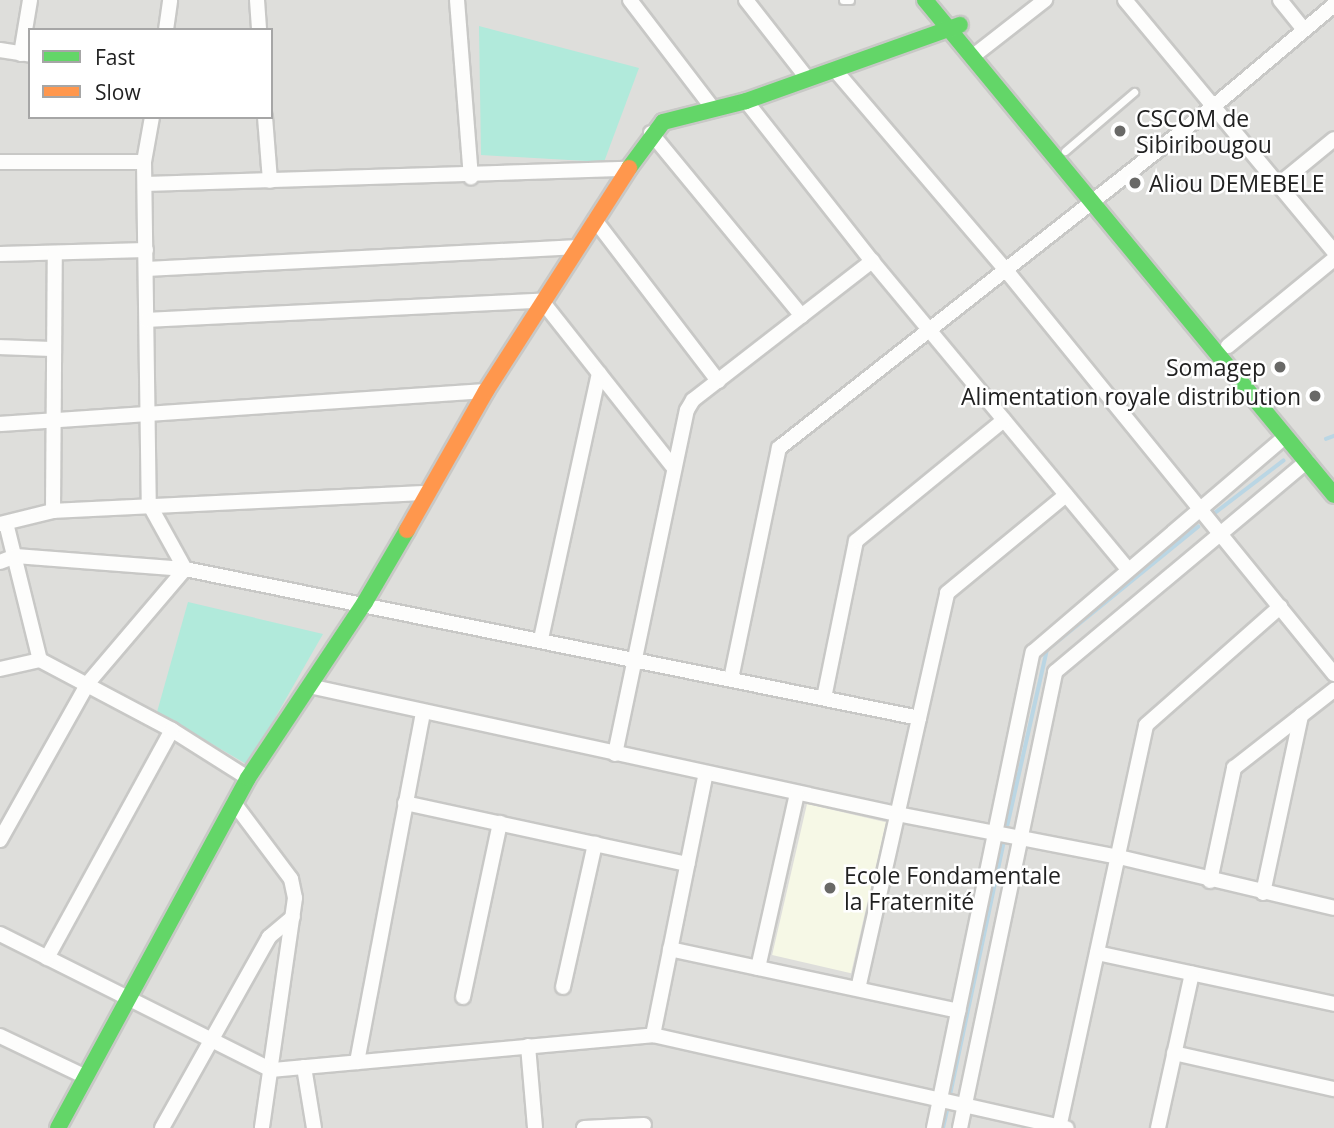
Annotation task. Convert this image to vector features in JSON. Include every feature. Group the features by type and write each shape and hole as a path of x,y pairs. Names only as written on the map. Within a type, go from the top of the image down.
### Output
{"main road":[{"path":"925,0 954,27 976,53 1334,495"},
{"path":"941,0 954,27"},
{"path":"58,1128 248,778 365,602 486,391 651,133 663,121 711,106 746,101 954,27"},
{"path":"976,53 1065,151 1096,200 1228,346 1334,475"}],"street":[{"path":"0,50 25,54 30,0"},
{"path":"166,28 170,0"},
{"path":"257,0 259,28"},
{"path":"457,0 471,177"},
{"path":"630,0 711,106"},
{"path":"746,0 807,78"},
{"path":"976,53 1045,0"},
{"path":"1125,0 1334,252"},
{"path":"1280,0 1304,30"},
{"path":"731,679 774,457 928,329 1096,200 1334,5"},
{"path":"835,70 1005,269 1334,674"},
{"path":"746,101 872,261 1128,569"},
{"path":"152,119 145,162 149,504 185,569"},
{"path":"265,119 270,181"},
{"path":"651,133 802,316"},
{"path":"1278,185 1334,139"},
{"path":"0,162 145,162"},
{"path":"145,184 471,177 628,169"},
{"path":"595,220 718,381"},
{"path":"146,270 578,247"},
{"path":"0,254 146,250"},
{"path":"52,511 51,349 55,253"},
{"path":"1228,346 1334,259"},
{"path":"615,754 687,410 718,381 872,261"},
{"path":"147,320 542,301 674,468"},
{"path":"0,347 51,349"},
{"path":"541,639 599,373"},
{"path":"0,424 486,391"},
{"path":"824,698 856,541 1004,420"},
{"path":"933,1128 1033,652 1286,436"},
{"path":"960,1128 1055,672 1307,461"},
{"path":"40,660 16,556 3,523 52,511 149,504 427,494"},
{"path":"858,989 947,593 1066,495"},
{"path":"0,562 16,556 185,569 365,602 919,718"},
{"path":"0,840 88,683 185,569"},
{"path":"0,934 272,1069 653,1035 1062,1128 1146,725 1280,607"},
{"path":"0,669 40,660 88,683 172,730 248,778"},
{"path":"309,686 897,814 1119,856 1210,881 1334,908"},
{"path":"1210,881 1234,768 1334,690"},
{"path":"357,1062 423,712"},
{"path":"1263,893 1301,715"},
{"path":"47,958 172,730"},
{"path":"653,1035 706,773"},
{"path":"758,968 797,793"},
{"path":"234,803 291,879 295,898 262,1128"},
{"path":"405,803 688,864"},
{"path":"463,997 500,824"},
{"path":"563,987 595,844"},
{"path":"162,1128 210,1038 269,937 293,917"},
{"path":"670,949 958,1011"},
{"path":"1097,953 1334,1004"},
{"path":"1158,1128 1192,974"},
{"path":"0,1036 86,1077"},
{"path":"528,1046 535,1128"},
{"path":"1174,1054 1334,1089"},
{"path":"304,1067 314,1128"},
{"path":"584,1128 644,1125"}],"lane":[{"path":"843,0 850,0"},
{"path":"1065,151 1134,92"}],"shaded area":[{"path":"0,0 1334,0 1334,1128 0,1128"},
{"name":"Ecole Fondamentale la Fraternité","path":"807,804 886,822 851,973 772,955"}],"green space":[{"path":"479,26 639,68 604,162 481,155"},
{"path":"188,602 323,634 248,765 157,712"}],"waterway":[{"path":"1326,439 1334,436"},
{"path":"1211,516 1283,461"},
{"path":"1007,827 1047,650 1198,527"},
{"path":"950,1095 1004,842"},
{"path":"943,1128 947,1111"}],"traffic: fast":[{"path":"925,0 1334,495"},
{"path":"629,168 663,122 746,101 960,25"},
{"path":"58,1128 248,778 365,602 407,530"}],"traffic: slow":[{"path":"407,530 486,391 629,168"}],"place":[{"name":"CSCOM de Sibiribougou","path":"1120,131"},
{"name":"Aliou DEMEBELE","path":"1135,183"},
{"name":"Somagep","path":"1280,367"},
{"name":"Alimentation royale distribution","path":"1315,396"},
{"name":"Ecole Fondamentale la Fraternité","path":"830,888"}]}
